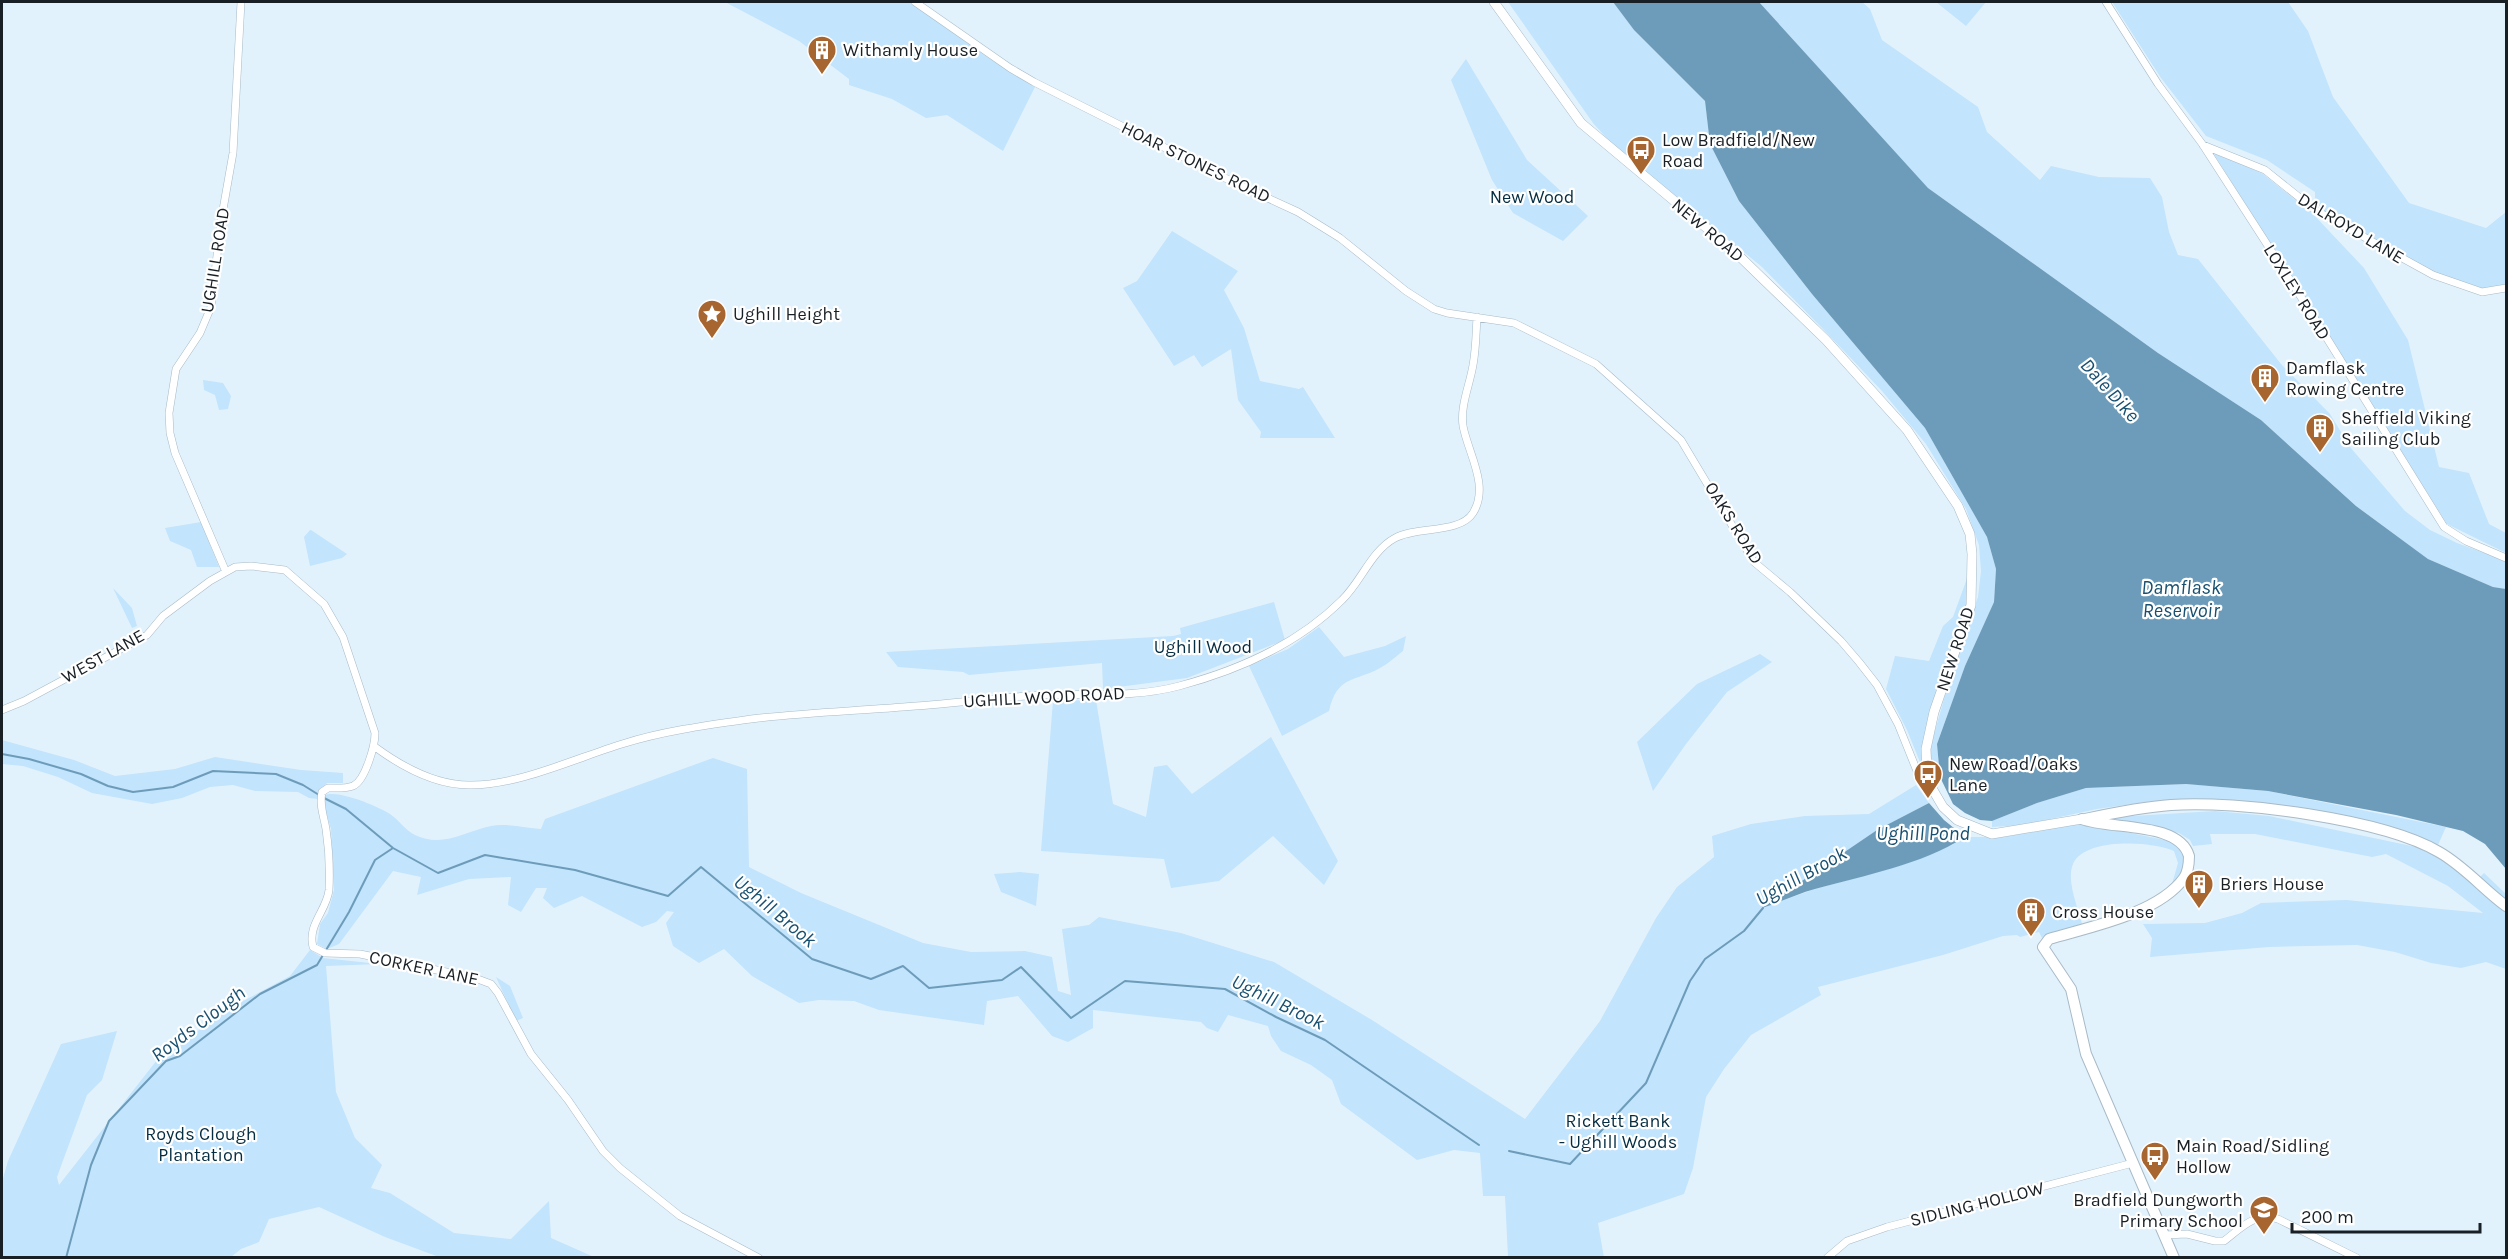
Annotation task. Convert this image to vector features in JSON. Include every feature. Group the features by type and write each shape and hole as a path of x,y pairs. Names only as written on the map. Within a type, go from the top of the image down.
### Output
{"main road":[{"name":"NEW ROAD","path":"2082,819 2172,804 2242,807 2342,821 2416,840 2440,852 2506,906"},
{"path":"2082,819 2164,834 2184,845 2190,856 2184,877 2159,899 2122,917 2049,939 2044,944 2044,950 2071,989 2086,1054 2174,1257"}],"street":[{"name":"UGHILL ROAD","path":"226,572 175,453 170,433 169,413 176,369 200,333 211,307 220,221 233,153 242,2"},
{"name":"HOAR STONES ROAD","path":"915,2 1034,82 1320,224 1406,291 1434,309 1477,317"},
{"name":"NEW ROAD","path":"1494,2 1581,123 1733,250 1817,331 1907,430 1958,506 1970,534 1973,586 1971,605 1934,712 1926,749 1927,769 1934,792 1943,807 1957,820 1987,833 2039,828 2082,819"},
{"name":"LOXLEY ROAD","path":"2106,2 2158,84 2203,145 2310,311 2444,527 2466,541 2506,558"},
{"name":"DALROYD LANE","path":"2203,145 2265,170 2315,210 2433,275 2482,292 2506,288"},
{"name":"UGHILL WOOD ROAD","path":"375,747 404,767 449,783 476,785 531,774 645,737 753,719 1039,696 1140,692 1174,688 1232,669 1285,646 1315,625 1345,598 1378,553 1392,540 1406,533 1446,527 1467,520 1472,514 1478,490 1478,479 1462,423 1474,362 1477,317"},
{"name":"OAKS ROAD","path":"1477,317 1514,323 1596,364 1681,440 1708,481 1754,562 1790,592 1841,641 1877,685 1898,724 1921,782 1925,789 1934,792"},
{"path":"226,572 235,567 251,566 285,570 324,604 343,637 375,733 375,747"},
{"name":"WEST LANE","path":"2,710 24,701 147,635 163,616 226,572"},
{"name":"CORKER LANE","path":"375,747 362,777 355,786 340,789 328,788 322,792 320,801 328,847 329,893 315,924 311,940 313,946 324,953 360,954 476,978 490,984 502,999 531,1054 568,1100 603,1151 620,1168 680,1216 759,1257"},
{"name":"SIDLING HOLLOW","path":"1827,1257 1847,1241 1887,1227 2133,1163"},
{"path":"2165,1235 2195,1235 2219,1242 2252,1219 2266,1216 2278,1219 2356,1257"}],"green space":[{"path":"725,2 910,2 987,57 1035,87 1003,151 947,115 926,118 892,99 849,85 849,79 799,41"},
{"path":"1508,2 1613,2 1634,30 1705,101 1710,144 1739,201 1812,294 1925,428 1987,537 1996,569 1994,602 1965,666 1937,744 1940,777 1932,771 1930,748 1955,661 1978,597 1981,571 1979,545 1966,509 1926,444 1882,391 1823,329 1762,267 1612,144 1593,123"},
{"path":"1759,2 1862,2 1870,9 1882,40 1978,107 1987,132 2040,180 2051,166 2099,177 2150,178 2162,197 2169,232 2178,255 2198,259 2281,364 2330,414 2350,447 2405,511 2430,530 2457,543 2506,561 2506,589 2493,587 2428,559 2356,506 2261,420 2158,353 1928,188"},
{"path":"1936,2 1986,2 1966,26"},
{"path":"2112,2 2288,2 2308,31 2333,97 2409,203 2486,228 2506,212 2506,288 2482,292 2433,275 2315,210 2315,192 2267,160 2206,136 2161,78"},
{"name":"New Wood","path":"1466,59 1527,160 1588,216 1563,241 1513,213 1492,180 1451,80"},
{"path":"2212,151 2263,174 2313,214 2364,268 2408,340 2439,467 2469,473 2489,524 2506,533 2506,553 2447,524"},
{"path":"1172,231 1238,271 1224,290 1244,328 1260,381 1299,389 1303,387 1335,438 1260,438 1261,432 1238,400 1231,349 1202,367 1194,355 1174,366 1123,288 1137,281"},
{"path":"203,380 223,383 231,396 228,409 219,410 215,395 204,390"},
{"path":"201,522 219,567 197,567 191,550 170,541 165,528"},
{"path":"310,530 347,554 342,558 310,566 304,537"},
{"path":"1969,573 1967,602 1921,749 1922,767 1907,730 1886,689 1895,656 1929,661 1943,626 1953,617"},
{"path":"113,588 132,608 137,626 132,628"},
{"name":"Ughill Wood","path":"1274,602 1285,640 1187,678 1103,689 1102,663 969,675 963,672 898,667 886,652 1173,636 1181,634 1180,628"},
{"path":"1319,627 1344,657 1385,646 1406,636 1403,651 1389,662 1342,685 1332,699 1329,711 1282,736 1249,666 1288,649"},
{"path":"1760,654 1772,662 1727,692 1653,791 1637,742 1697,684"},
{"path":"1096,700 1113,804 1146,817 1154,767 1167,765 1192,794 1271,737 1338,861 1324,885 1273,836 1219,881 1171,888 1164,859 1041,851 1053,701"},
{"path":"2,740 74,760 115,776 175,769 215,757 301,770 343,773 343,783 327,783 320,791 318,799 309,798 298,792 255,791 233,785 210,787 182,798 152,804 92,793 58,777 23,766 2,764"},
{"name":"Rickett Bank - Ughill Woods","path":"713,758 747,769 749,867 801,893 923,943 971,952 1025,951 1052,957 1058,991 1071,995 1062,929 1089,925 1099,917 1181,933 1274,962 1372,1020 1525,1119 1600,1021 1656,918 1677,887 1714,857 1712,836 1751,824 1805,816 1869,814 1916,785 1929,803 1877,830 1765,907 1812,890 1902,865 1952,845 1965,837 2003,837 2081,823 2170,841 2181,851 2184,861 2181,872 2172,884 2178,863 2174,851 2136,844 2104,845 2090,849 2080,855 2071,871 2073,894 2082,924 2042,938 2039,932 2020,937 2017,935 2003,936 1943,955 1818,987 1821,995 1751,1035 1724,1069 1706,1097 1693,1168 1684,1194 1598,1223 1604,1258 1508,1257 1505,1196 1483,1196 1480,1153 1454,1150 1417,1160 1341,1104 1332,1080 1311,1065 1281,1051 1271,1036 1268,1026 1228,1015 1218,1032 1207,1028 1201,1022 1093,1010 1093,1028 1068,1042 1052,1036 1018,996 987,1001 984,1025 879,1010 854,1001 819,1000 799,1003 752,976 724,949 699,963 673,946 666,923 674,912 667,911 656,922 642,927 582,896 554,908 543,898 547,888 536,888 521,912 508,905 511,877 469,879 417,895 421,877 393,871 339,944 327,949 317,944 320,924 328,913 334,890 331,829 323,802 325,795 339,795 367,803 390,814 415,835 434,840 453,838 497,825 541,829 545,819"},
{"path":"2186,784 2268,791 2446,827 2438,845 2413,835 2193,799 2146,802 2097,809 2023,825 1992,827 1992,821 2037,803 2086,788"},
{"path":"2215,811 2269,816 2421,848 2433,852 2474,883 2484,873 2506,892 2506,969 2486,962 2461,968 2357,945 2269,947 2150,957 2152,938 2143,924 2205,923 2242,913 2261,903 2346,900 2483,913 2448,886 2386,854 2372,857 2255,834 2210,834 2212,844 2193,846 2190,840 2179,833 2100,818"},
{"path":"1020,872 1039,874 1036,906 1001,892 994,874"},
{"name":"Royds Clough Plantation","path":"310,950 323,958 379,964 326,966 336,1092 355,1138 382,1165 371,1188 390,1193 454,1233 511,1239 549,1201 551,1238 594,1257 439,1257 385,1237 319,1207 269,1219 259,1242 241,1249 231,1257 2,1257 2,1182 8,1161 61,1044 117,1031 102,1080 87,1095 57,1177 59,1185 157,1060 230,1008 290,976"},
{"path":"496,977 510,986 523,1018 516,1021"}],"water":[{"name":"Damflask Reservoir","path":"1613,2 1759,2 1928,188 2158,353 2261,420 2356,506 2428,559 2493,587 2506,589 2506,869 2485,844 2463,831 2396,815 2268,791 2186,784 2086,788 2037,803 1992,821 1980,820 1953,804 1940,777 1937,744 1965,666 1994,602 1996,569 1987,537 1925,428 1812,294 1739,201 1710,144 1705,101 1634,30"},
{"name":"Ughill Pond","path":"1929,803 1944,820 1965,837 1948,847 1911,862 1808,891 1762,908 1877,830"}],"waterway":[{"name":"Ughill Brook","path":"2,754 81,774 108,786 133,792 173,787 213,771 276,774 303,785 319,795"},
{"name":"Ughill Brook","path":"324,798 346,809 393,848 438,873 485,855 575,870 668,896 701,867 812,959 871,979 903,966 929,988 1002,980 1021,967 1071,1018 1125,981 1225,989 1325,1040 1479,1145"},
{"name":"Royds Clough","path":"66,1258 91,1165 109,1121 166,1061 180,1056 260,994 317,965 349,912 375,860 393,848"},
{"name":"Ughill Brook","path":"1509,1151 1570,1164 1646,1083 1690,981 1705,959 1744,931 1763,908"}],"place":[{"name":"Withamly House","path":"822,76"},
{"name":"Low Bradfield/New Road","path":"1641,176"},
{"name":"Ughill Height","path":"712,340"},
{"name":"Damflask Rowing Centre","path":"2265,404"},
{"name":"Sheffield Viking Sailing Club","path":"2320,454"},
{"name":"New Road/Oaks Lane","path":"1928,800"},
{"name":"Briers House","path":"2199,910"},
{"name":"Cross House","path":"2031,938"},
{"name":"Main Road/Sidling Hollow","path":"2155,1182"},
{"name":"Bradfield Dungworth Primary School","path":"2264,1236"}],"water label":[{"name":"Dale Dike","path":"2110,390"}]}
